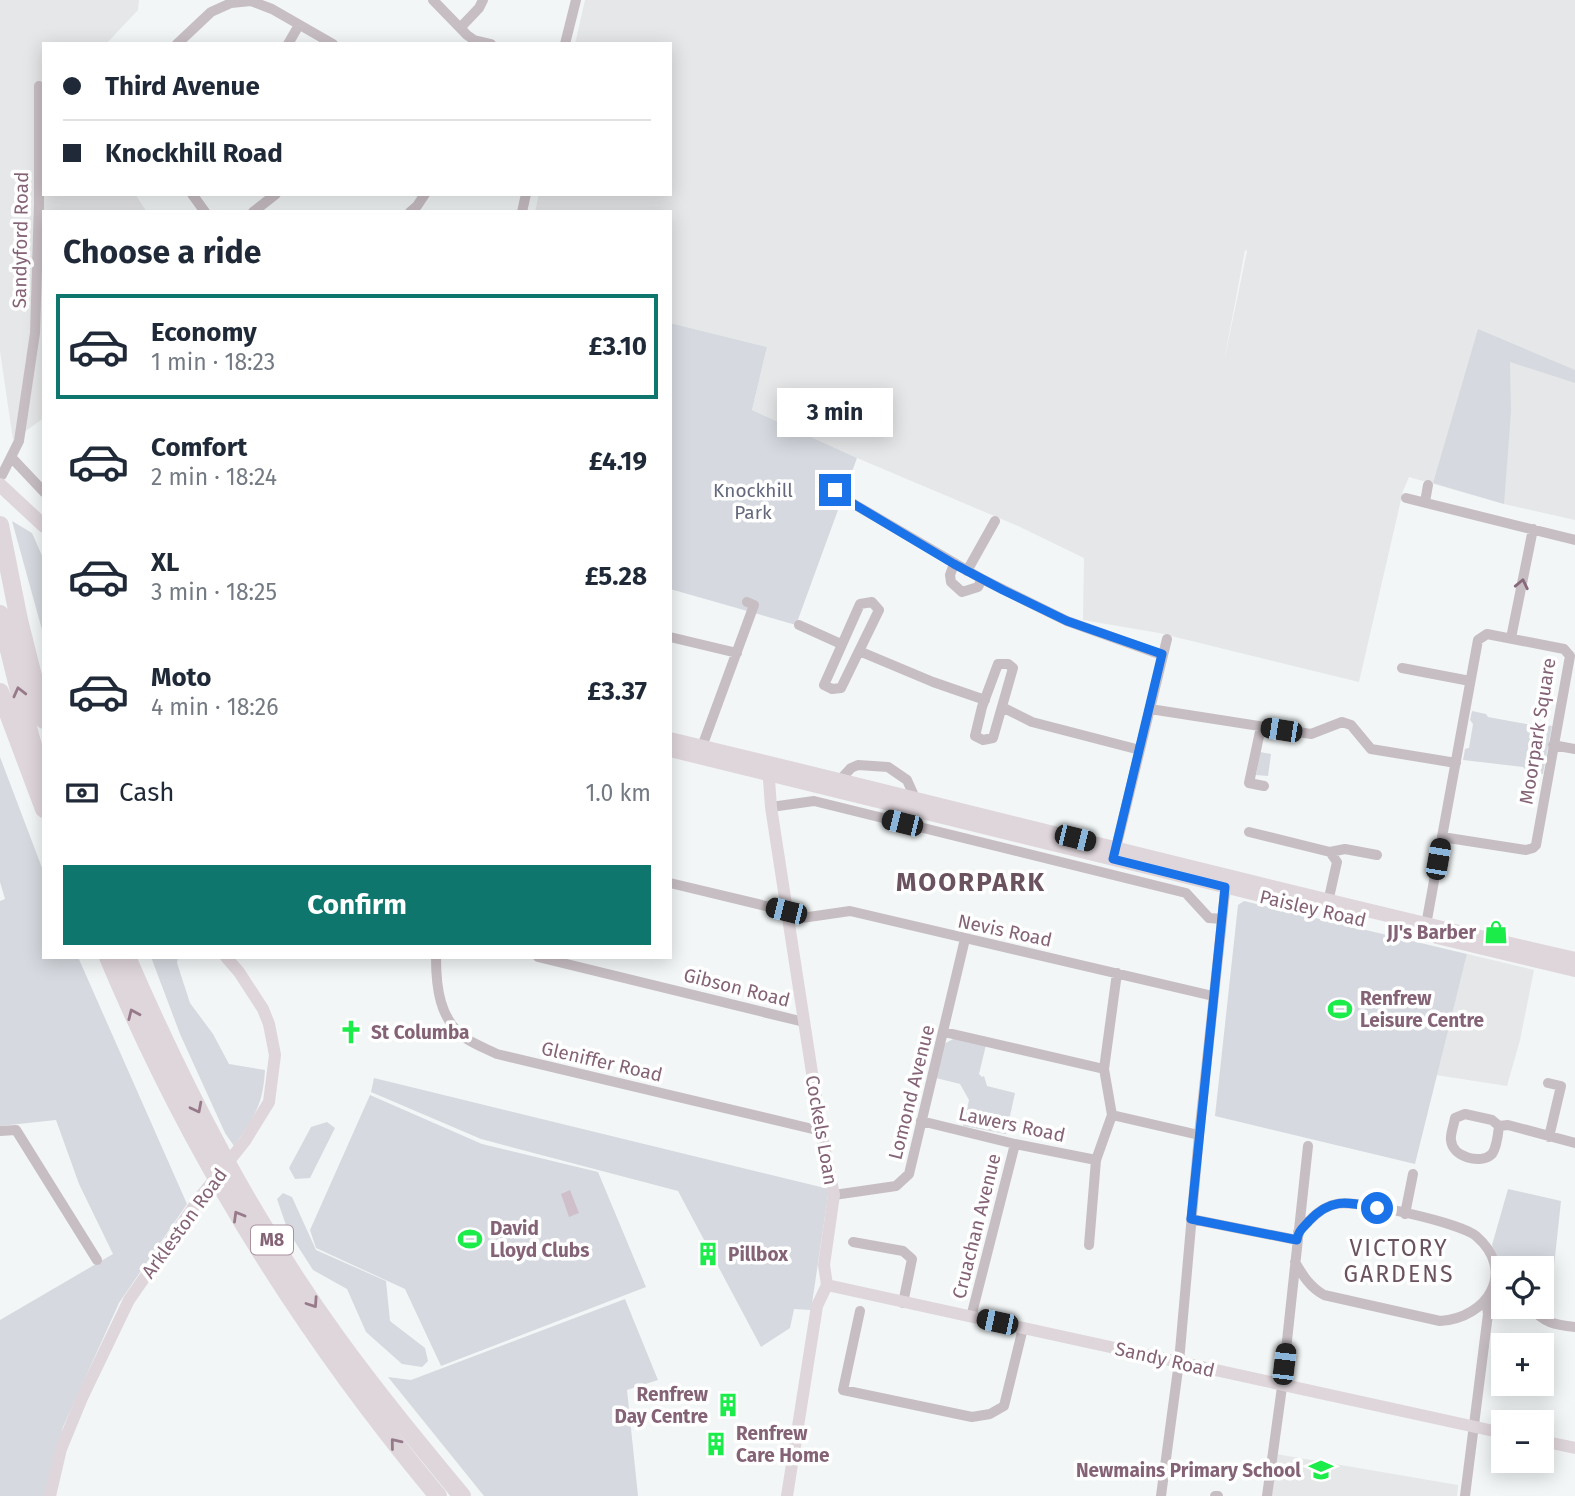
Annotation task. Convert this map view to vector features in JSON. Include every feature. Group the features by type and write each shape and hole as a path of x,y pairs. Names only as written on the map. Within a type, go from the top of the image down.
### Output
{"highway":[{"path":"0,525 42,665"},
{"path":"0,525 19,620 42,712"},
{"path":"0,614 42,775"},
{"path":"0,692 42,804"},
{"name":"M8","path":"113,959 177,1070 222,1156 310,1299 352,1359 462,1496"},
{"name":"M8","path":"113,959 175,1102 257,1248 356,1394 438,1496"},
{"path":"138,959 177,1070"}],"main road":[{"path":"1,477 42,511"},
{"path":"1,477 24,508 42,524"},
{"path":"672,740 700,751 768,767"},
{"path":"672,750 700,751"},
{"name":"Paisley Road","path":"768,767 840,780 915,798 1114,854"},
{"name":"Paisley Road","path":"768,767 1430,930 1575,959"},
{"name":"Cockels Loan","path":"768,767 787,916 821,1131 834,1195 824,1265 827,1285 817,1306 787,1496"},
{"name":"Paisley Road","path":"1226,881 1328,902 1575,970"},
{"name":"Arkleston Road","path":"50,1496 61,1449 129,1300 201,1196 245,1141 269,1102 274,1074 273,1038 263,1009 228,959"},
{"name":"Sandy Road","path":"827,1285 1282,1387 1491,1431"},
{"path":"1554,1444 1575,1448"}],"street":[{"path":"433,0 474,40 482,42"},
{"path":"461,27 483,0"},
{"path":"566,42 576,0"},
{"path":"179,42 211,12 231,3 251,1 272,9 329,42"},
{"path":"289,42 299,25"},
{"name":"Sandyford Road","path":"1,477 19,440 35,333 39,86"},
{"path":"256,210 273,196"},
{"path":"412,210 424,196"},
{"path":"11,457 42,488"},
{"path":"1424,502 1428,485"},
{"path":"835,490 847,500 982,579 1067,621 1162,654"},
{"path":"1406,498 1575,540"},
{"path":"967,571 995,521"},
{"path":"1511,638 1533,529"},
{"path":"954,564 950,575 951,582 962,592 978,587 982,579"},
{"path":"700,751 754,605 747,602"},
{"path":"872,602 879,610 859,651 841,688 832,689 824,685 860,604 872,602"},
{"path":"799,625 933,682 1002,706 1032,722 1140,750"},
{"name":"Moorpark Square","path":"1430,930 1442,837 1478,640 1487,634 1564,649 1570,656 1533,849 1442,837"},
{"path":"672,637 737,653"},
{"path":"1114,854 1167,639"},
{"path":"998,664 1008,664 1013,668 1002,706 993,738 984,740 975,736 998,664"},
{"path":"1402,668 1470,681"},
{"path":"1150,709 1311,734 1342,722 1351,724 1371,749 1456,763"},
{"path":"1261,727 1249,783 1264,786"},
{"path":"1553,745 1575,749"},
{"path":"840,780 851,768 858,765 888,767 907,780 915,798"},
{"path":"771,807 814,801 1186,893 1209,918 1222,919"},
{"path":"1249,832 1331,852 1345,849 1377,855"},
{"path":"1328,902 1337,862 1331,852"},
{"path":"1161,1496 1179,1362 1199,1135 1226,881"},
{"path":"672,884 787,916"},
{"name":"Nevis Road","path":"787,916 850,911 1213,996"},
{"name":"Lomond Avenue","path":"834,1195 896,1186 909,1174 965,939"},
{"name":"Gleniffer Road","path":"436,959 436,989 448,1020 464,1037 497,1054 821,1131"},
{"name":"Gibson Road","path":"546,959 804,1022"},
{"path":"1089,1245 1096,1160 1112,1115 1104,1069 1117,973"},
{"path":"944,1032 1104,1069"},
{"path":"1548,1083 1561,1086 1549,1137"},
{"path":"1499,1126 1494,1150 1490,1156 1482,1159 1460,1155 1450,1140 1458,1115 1465,1114 1492,1121 1499,1126 1508,1125 1575,1143"},
{"path":"1112,1115 1199,1135"},
{"name":"Lawers Road","path":"921,1121 1096,1160"},
{"path":"0,1131 16,1130 97,1260"},
{"name":"Cruachan Avenue","path":"971,1317 1015,1144"},
{"path":"1267,1496 1282,1387 1308,1146"},
{"path":"1405,1214 1413,1174"},
{"path":"1298,1236 1317,1212 1340,1203 1454,1224 1471,1231 1492,1256"},
{"path":"1191,1219 1298,1236"},
{"path":"853,1242 904,1251 912,1259 903,1303"},
{"path":"1295,1262 1303,1277 1324,1296 1440,1321 1468,1314 1491,1294"},
{"path":"1465,1496 1489,1314 1486,1300"},
{"path":"860,1311 843,1390 972,1417 990,1414 1004,1406 1023,1328"},
{"path":"1542,1319 1557,1325 1575,1327"},
{"path":"1113,1468 1164,1472"}],"shaded area":[{"path":"0,0 139,0 138,10 108,42 42,42 42,196 136,196 146,210 42,210 42,419 13,440 0,351"},
{"path":"585,0 1575,0 1575,520 1504,504 1409,477 1403,491 1359,682 1159,633 1083,620 1084,558 1018,526 752,410 767,347 672,323 672,210 535,210 539,196 672,196 672,42 575,42","holes":["1245,250 1247,251 1225,357"]},
{"path":"1467,954 1534,970 1520,1040 1507,1086 1436,1075"},
{"path":"570,1190 579,1213 569,1217 561,1194"},
{"name":"Newmains Primary School","path":"1276,1454 1458,1485 1457,1496 1272,1496"}],"green space":[{"name":"Knockhill Park","path":"672,323 767,347 752,410 857,458 796,625 672,590"},
{"path":"1478,329 1575,370 1575,383 1510,362 1511,412 1504,504 1433,483"},
{"path":"12,521 32,533 42,556 42,630"},
{"path":"1472,711 1486,714 1488,717 1552,726 1543,774 1528,772 1523,767 1463,760 1465,749 1469,748"},
{"path":"1260,752 1271,754 1268,776 1256,775"},
{"path":"0,757 42,868 42,959 79,959 187,1204 119,1303 63,1427 45,1496 0,1496 0,1320 113,1254 79,1184 56,1120 0,1126 0,901 5,899 0,882"},
{"name":"Renfrew Leisure Centre","path":"1244,901 1467,954 1415,1164 1215,1116 1238,905"},
{"path":"152,959 178,959 190,1003 213,1034 229,1064 265,1070 256,1111 234,1146 225,1133 180,1034"},
{"path":"955,1038 986,1045 979,1074 984,1076 987,1086 1015,1093 1006,1134 963,1126 969,1100 960,1084 936,1078 942,1045"},
{"path":"374,1078 829,1189 811,1310 794,1309 790,1328 761,1347 678,1191 481,1139 371,1092"},
{"name":"David Lloyd Clubs","path":"370,1095 482,1144 598,1172 646,1287 441,1366 405,1289 316,1248 310,1230"},
{"path":"327,1122 335,1128 310,1178 295,1179 289,1168 311,1127"},
{"path":"1508,1189 1561,1201 1554,1266 1554,1256 1496,1256 1492,1245"},
{"path":"283,1193 292,1197 316,1250 386,1281 390,1321 425,1348 428,1361 422,1367 402,1364 366,1332 347,1289 313,1270 288,1231 277,1199"},
{"path":"625,1299 658,1380 627,1390 638,1496 484,1496 388,1377 411,1380"}],"place":[{"name":"JJ's Barber","path":"1496,932"},
{"name":"Renfrew Leisure Centre","path":"1340,1009"},
{"name":"St Columba","path":"351,1032"},
{"name":"David Lloyd Clubs","path":"470,1239"},
{"name":"Pillbox","path":"708,1254"},
{"name":"Renfrew Day Centre","path":"728,1405"},
{"name":"Renfrew Care Home","path":"716,1444"},
{"name":"Newmains Primary School","path":"1321,1470"}],"district":[{"name":"MOORPARK","path":"971,882"},
{"name":"VICTORY GARDENS","path":"1399,1261"}],"route":[{"path":"835,490 847,500 982,579 1067,621 1162,654 1113,859 1225,887 1191,1219 1297,1240 1298,1232 1323,1208 1350,1203 1377,1208"}]}
